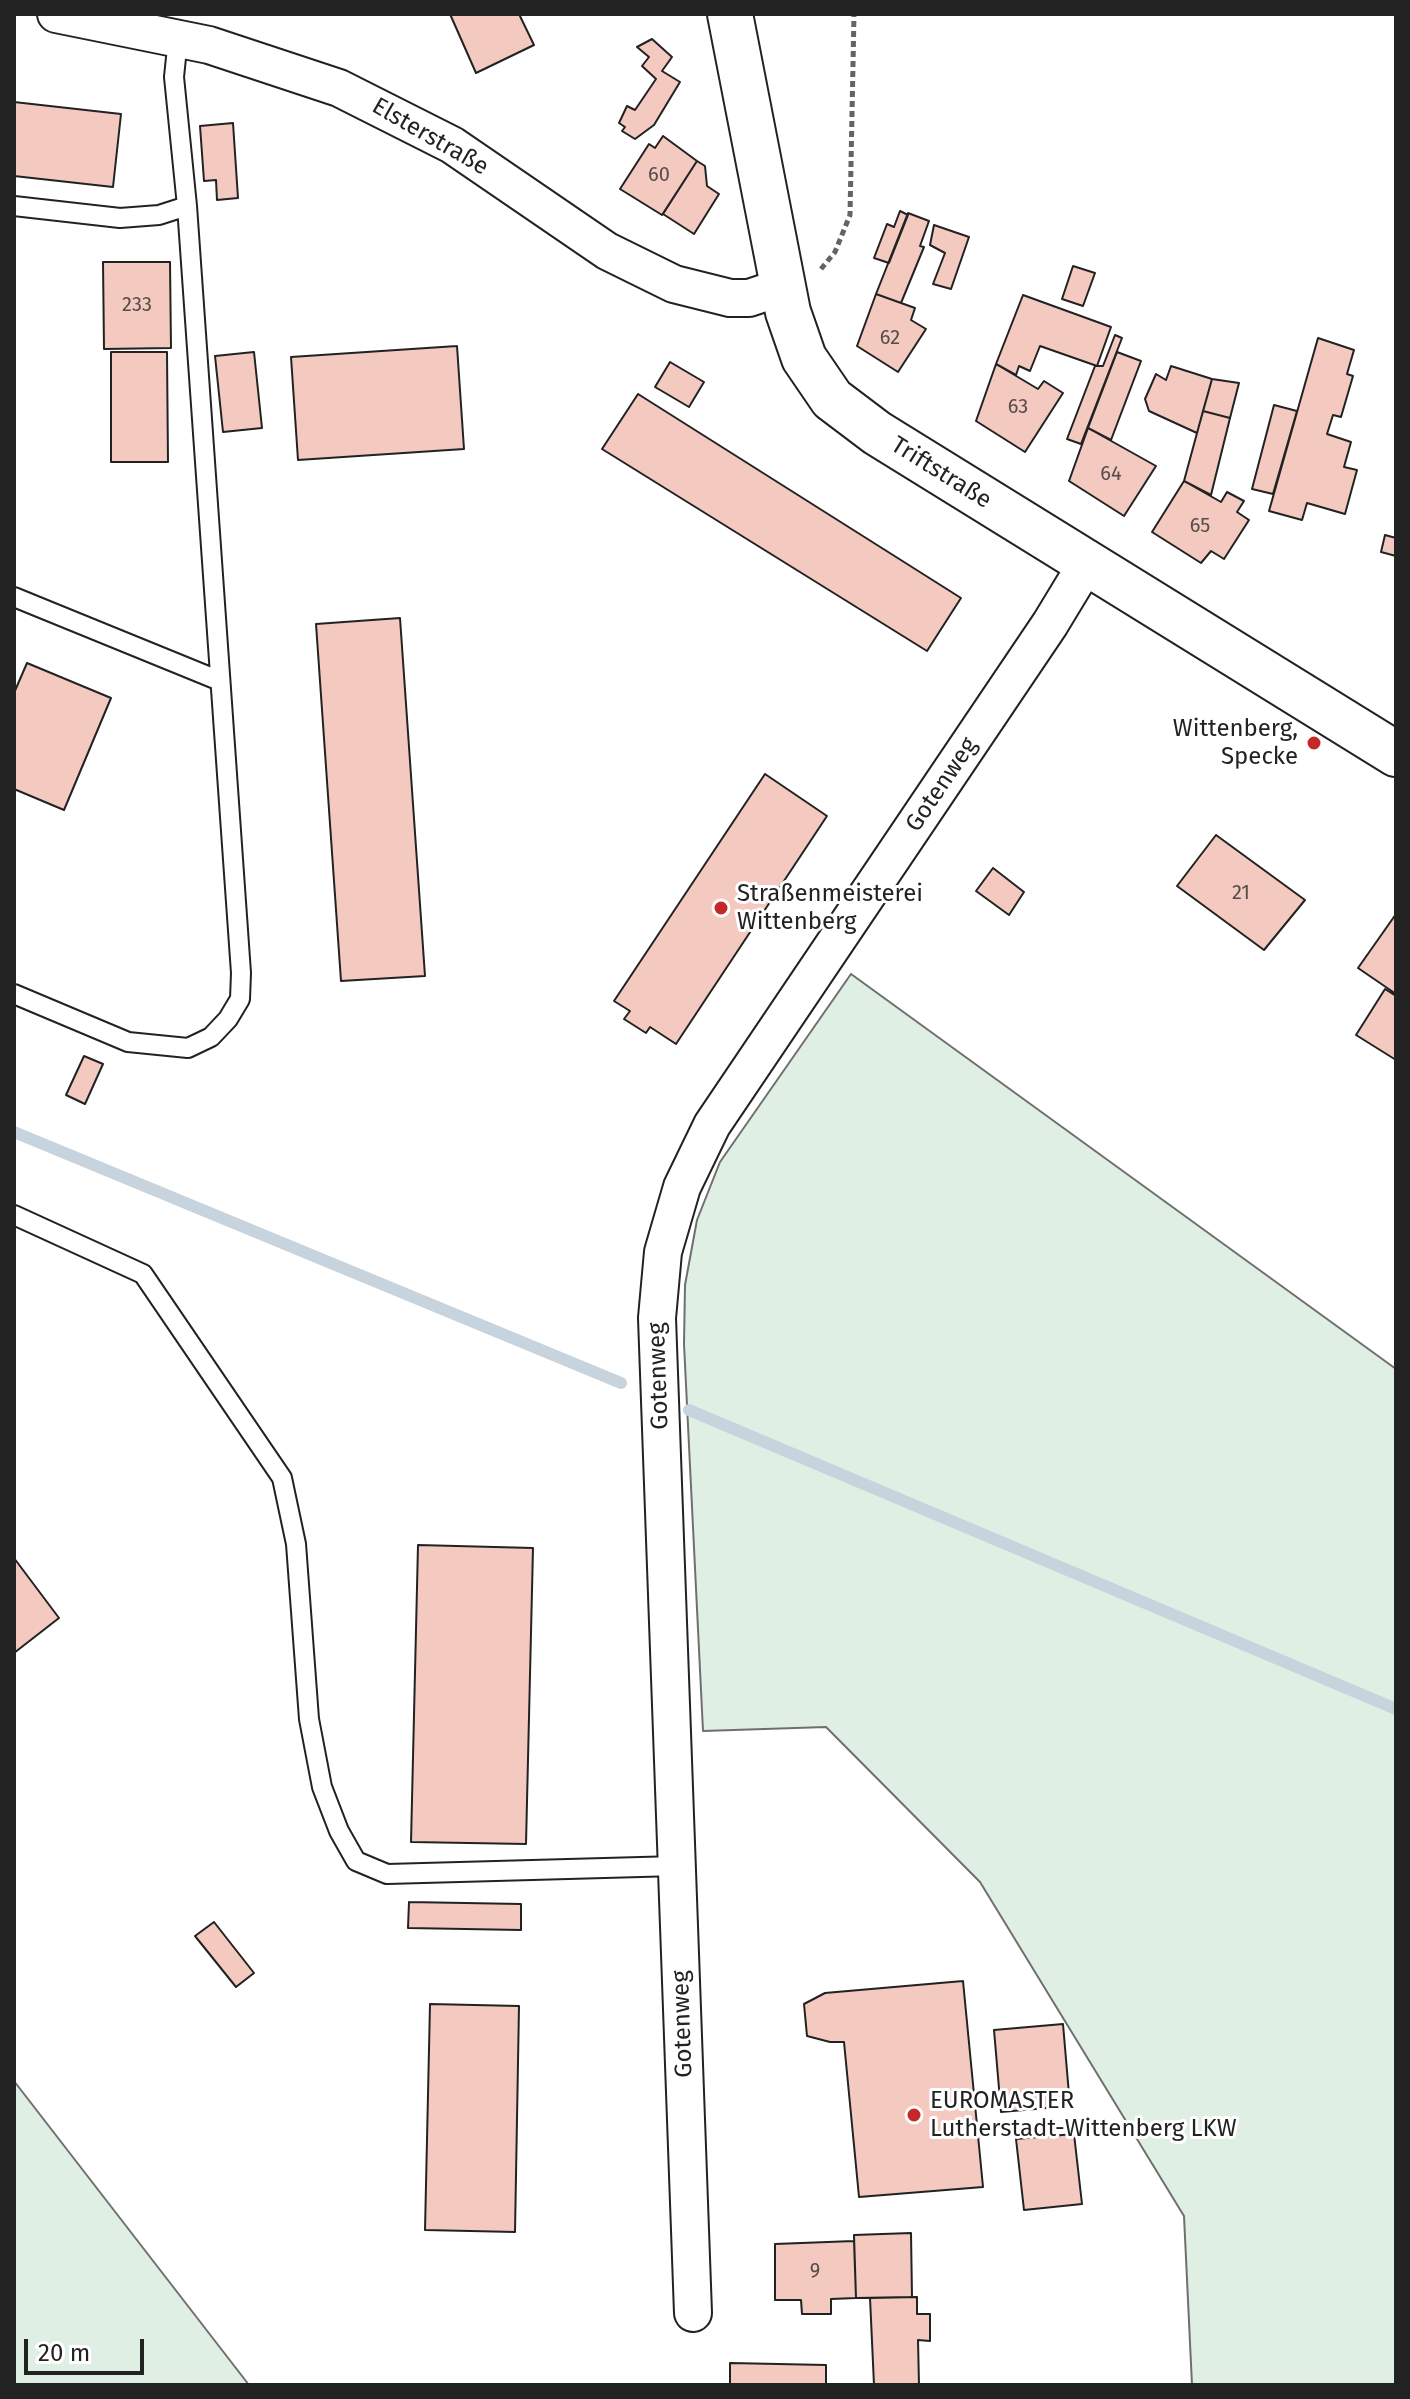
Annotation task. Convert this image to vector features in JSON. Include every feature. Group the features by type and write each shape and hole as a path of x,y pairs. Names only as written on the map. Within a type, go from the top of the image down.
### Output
{"main road":[{"name":"Triftstraße","path":"730,14 782,287 804,358 832,399 877,433 1396,754"}],"street":[{"name":"Elsterstraße","path":"56,14 178,38 296,71 384,108 452,145 607,251 674,284 730,298 749,298 782,287"},
{"name":"Gotenweg","path":"693,2313 657,1318 662,1263 671,1220 695,1155 712,1125 1050,624 1087,563"}],"lane":[{"path":"14,994 128,1042 188,1048 211,1037 228,1019 240,999 241,973 187,206 174,77 178,38"},
{"path":"14,206 120,218 159,215 187,206"},
{"path":"14,597 220,681"},
{"path":"14,1215 143,1274 282,1478 296,1544 314,1746 322,1787 339,1831 356,1861 387,1874 677,1866"}],"path":[{"path":"782,287 822,268 835,252 850,215 854,14"}],"green space":[{"path":"851,974 1396,1369 1396,2385 1192,2385 1184,2216 980,1882 826,1727 703,1731 684,1344 685,1285 697,1220 720,1162"},
{"path":"14,2081 249,2385 14,2385"}],"building":[{"path":"450,14 519,14 534,45 476,73"},
{"path":"652,39 672,57 662,71 680,82 654,125 635,139 622,131 625,127 619,123 627,106 635,110 656,79 642,66 649,57 637,47"},
{"path":"14,102 121,114 113,187 14,176"},
{"path":"233,123 238,198 217,200 216,180 204,181 200,126"},
{"path":"663,136 697,161 662,215 620,189 649,144 655,148"},
{"path":"697,161 705,166 707,186 719,194 694,234 663,214"},
{"path":"900,211 908,215 889,263 874,258 887,224 894,227"},
{"path":"908,213 929,221 920,246 924,247 901,303 876,294"},
{"path":"934,225 969,237 951,289 933,284 945,253 930,245"},
{"path":"103,262 170,262 171,348 104,349"},
{"path":"1073,266 1095,273 1083,306 1062,299"},
{"path":"876,294 915,308 911,320 926,329 898,372 857,346"},
{"path":"1023,295 1111,327 1097,366 1040,346 1030,371 1019,366 1016,375 996,364"},
{"path":"1115,335 1122,338 1081,444 1067,439 1095,366 1103,366"},
{"path":"1318,338 1354,350 1347,374 1353,376 1341,417 1333,415 1327,434 1351,442 1344,467 1357,470 1345,514 1307,503 1302,520 1269,511"},
{"path":"457,346 464,449 298,460 291,357"},
{"path":"111,352 167,352 168,462 111,462"},
{"path":"254,352 262,428 223,432 215,356"},
{"path":"1117,352 1141,361 1111,440 1088,428"},
{"path":"670,362 704,382 689,407 655,387"},
{"path":"996,364 1038,389 1044,381 1063,393 1025,452 976,421"},
{"path":"1171,366 1212,379 1197,433 1149,411 1145,399 1156,374 1166,380"},
{"path":"1212,379 1239,383 1230,418 1203,411"},
{"path":"638,394 961,598 927,651 602,449"},
{"path":"1274,405 1297,411 1273,494 1252,489"},
{"path":"1203,411 1230,418 1211,495 1184,481"},
{"path":"1088,428 1156,466 1124,516 1069,481"},
{"path":"1184,481 1221,502 1227,492 1244,501 1237,512 1249,520 1224,559 1211,551 1201,563 1152,532"},
{"path":"1385,535 1396,538 1396,556 1381,552"},
{"path":"400,618 425,976 341,981 316,624"},
{"path":"27,663 111,698 64,810 14,789 14,693"},
{"name":"Straßenmeisterei Wittenberg","path":"765,774 827,816 676,1044 650,1027 646,1033 624,1019 630,1011 614,1001"},
{"path":"1216,835 1305,900 1264,950 1177,886"},
{"path":"993,868 1024,892 1009,915 976,891"},
{"path":"1396,914 1396,994 1358,968"},
{"path":"1385,989 1396,996 1396,1060 1356,1035"},
{"path":"84,1056 103,1064 85,1104 66,1095"},
{"path":"418,1545 533,1548 526,1844 411,1842"},
{"path":"14,1558 59,1618 14,1653"},
{"path":"409,1902 521,1904 521,1930 408,1928"},
{"path":"214,1922 254,1973 236,1987 195,1936"},
{"name":"EUROMASTER Lutherstadt-Wittenberg LKW","path":"963,1981 983,2187 859,2197 844,2042 807,2036 804,2004 825,1993"},
{"path":"430,2004 519,2006 515,2232 425,2230"},
{"path":"1063,2024 1070,2106 1001,2112 994,2030"},
{"path":"1074,2134 1082,2204 1024,2210 1016,2139"},
{"path":"911,2233 912,2297 856,2298 854,2235"},
{"path":"854,2241 856,2298 831,2299 831,2314 802,2314 801,2300 775,2300 775,2244"},
{"path":"917,2297 917,2314 930,2314 930,2341 918,2340 919,2385 874,2385 870,2298"},
{"path":"730,2363 826,2365 826,2385 730,2385"}],"waterway":[{"path":"14,1132 621,1383"},
{"path":"689,1410 1396,1709"}],"place":[{"name":"Wittenberg, Specke","path":"1314,743"},
{"name":"Straßenmeisterei Wittenberg","path":"721,908"},
{"name":"EUROMASTER Lutherstadt-Wittenberg LKW","path":"914,2115"}]}
